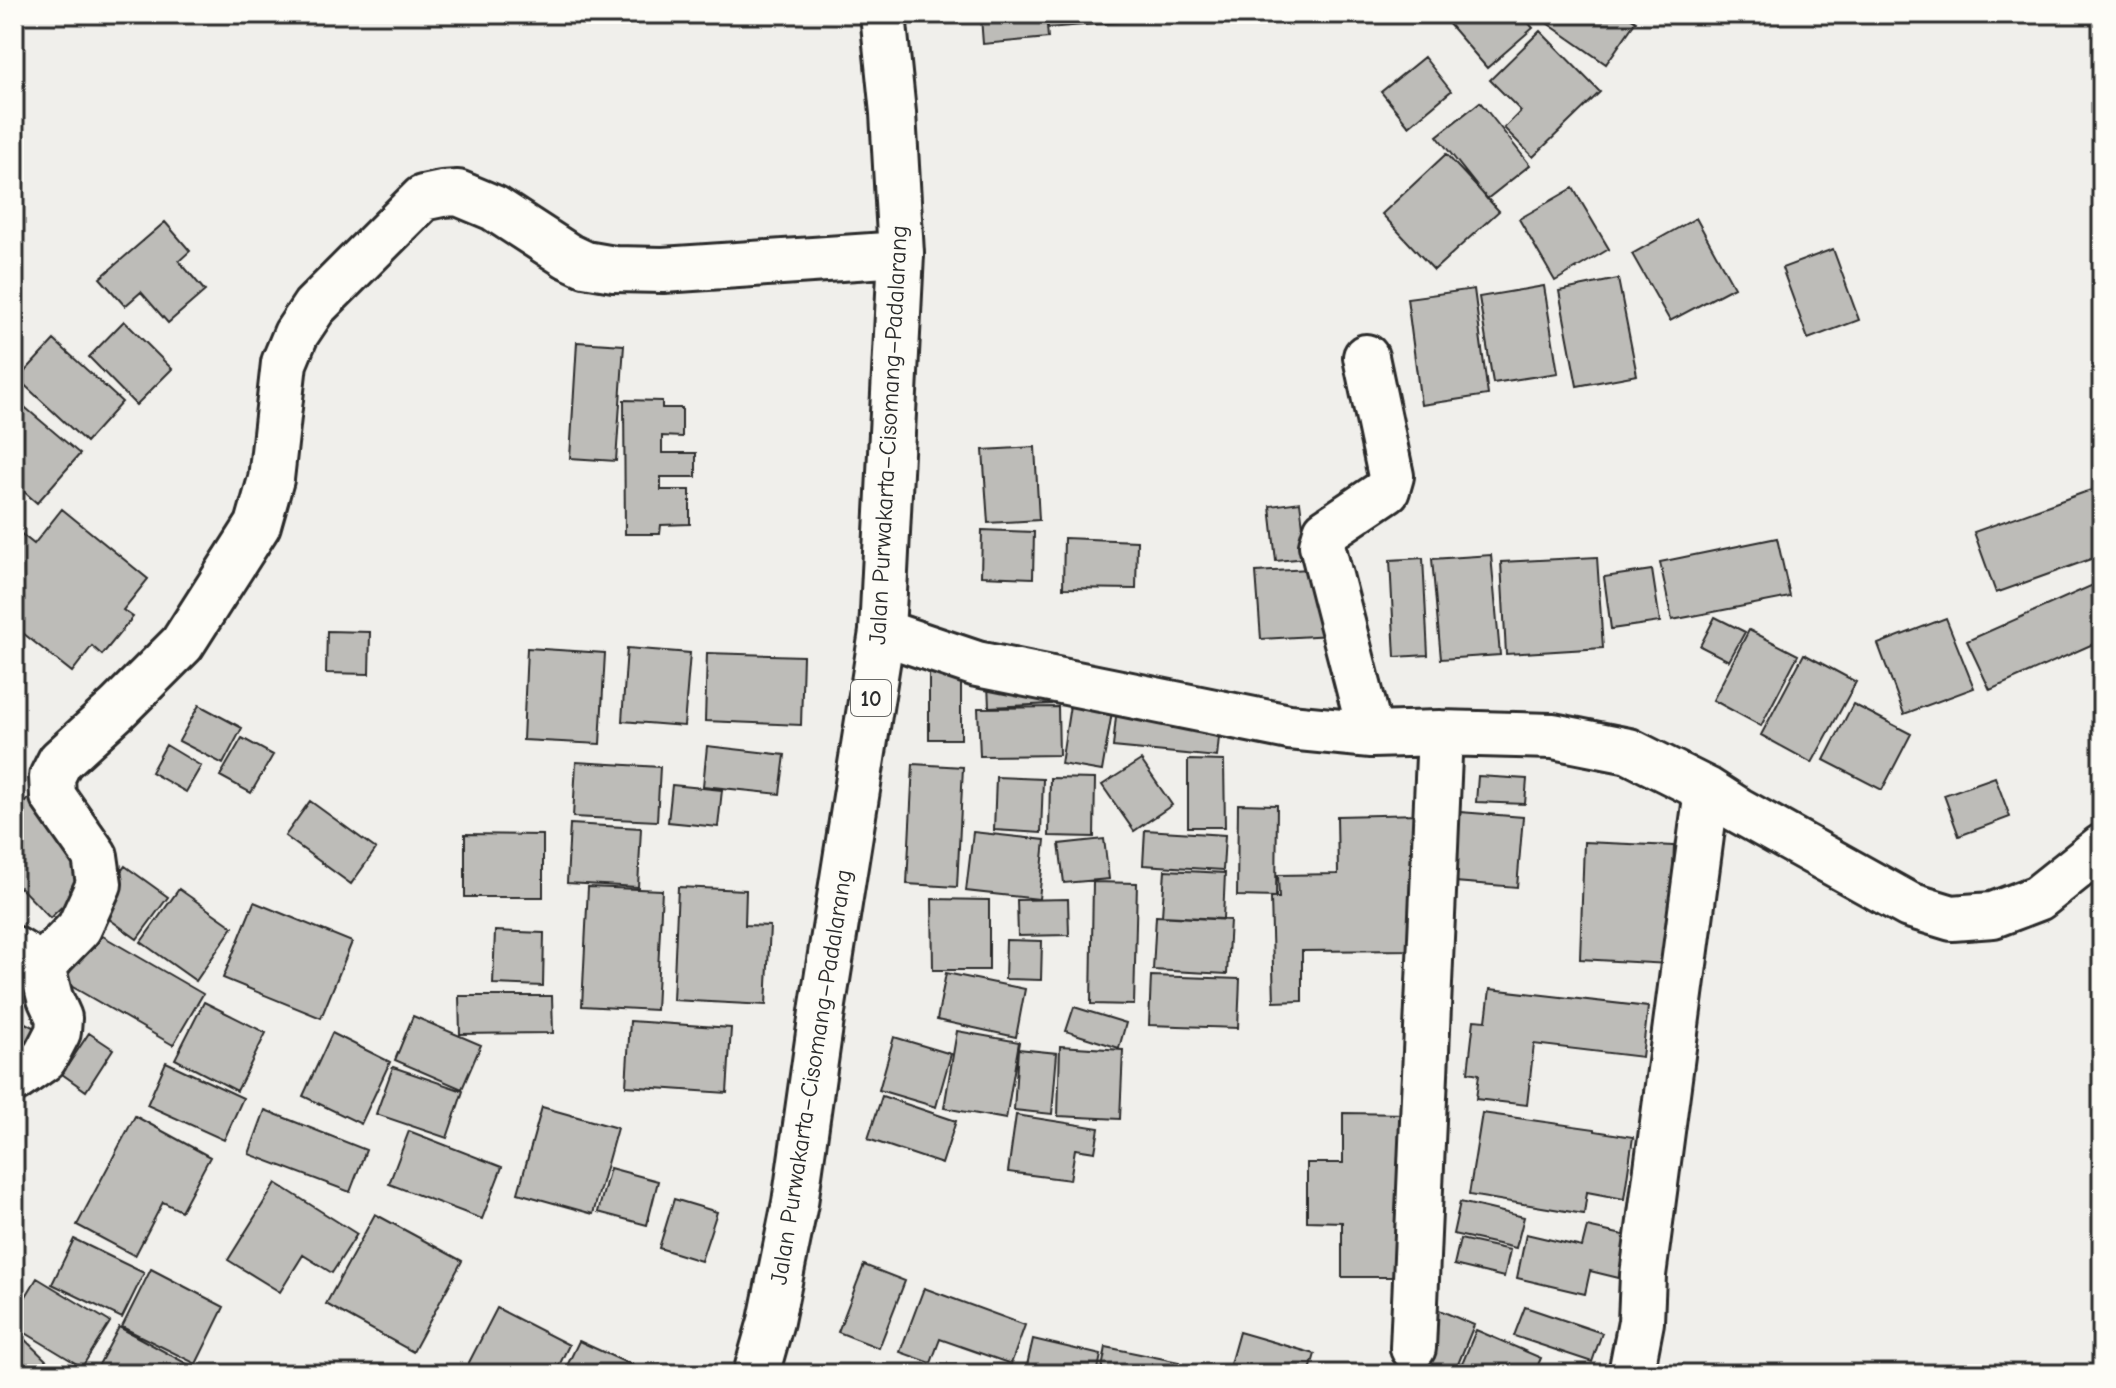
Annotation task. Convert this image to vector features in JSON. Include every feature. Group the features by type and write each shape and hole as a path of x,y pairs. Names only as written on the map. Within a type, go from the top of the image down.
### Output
{"main road":[{"name":"Jalan Purwakarta–Cisomang–Padalarang","path":"756,1374 771,1321 795,1203 882,632 901,254 893,113 883,14"},
{"path":"14,1080 44,1059 58,1032 59,1018 28,958 79,928 99,884 95,856 53,796 52,777 60,761 182,644 223,581 258,525 271,479 284,363 296,334 314,307 423,198 458,193 494,208 568,256 585,264 614,269 663,270 901,254"},
{"path":"1366,357 1391,476 1387,490 1326,531 1322,545 1371,735"},
{"path":"882,632 977,664 1289,727 1371,735 1553,736 1629,751 1707,790 1909,905 1952,918 1993,915 2038,898 2102,847"},
{"path":"1413,1348 1440,733"},
{"path":"1631,1374 1641,1322 1643,1275 1707,790"}],"building":[{"path":"1046,14 1048,38 983,44 981,17"},
{"path":"1047,14 1132,14 1132,21 1048,28"},
{"path":"1458,14 1521,14 1533,28 1487,68 1448,23"},
{"path":"1553,14 1625,14 1636,21 1606,64 1547,23"},
{"path":"1540,31 1600,92 1533,157 1504,128 1521,111 1490,80"},
{"path":"1424,57 1451,91 1409,126 1381,92"},
{"path":"1480,102 1530,165 1487,199 1437,136"},
{"path":"1446,154 1499,211 1434,270 1382,214"},
{"path":"1573,188 1609,249 1555,281 1519,219"},
{"path":"1696,218 1734,287 1670,321 1632,254"},
{"path":"165,222 190,251 179,261 205,291 168,323 141,292 125,306 100,278"},
{"path":"1833,249 1859,320 1808,339 1782,268"},
{"path":"1618,279 1637,375 1577,386 1559,291"},
{"path":"1544,286 1558,373 1493,383 1479,297"},
{"path":"1474,289 1488,395 1421,405 1407,298"},
{"path":"124,321 172,369 136,405 89,357"},
{"path":"54,340 122,402 86,442 18,379"},
{"path":"577,342 624,345 616,461 570,458"},
{"path":"14,398 80,454 37,503 14,483"},
{"path":"624,400 662,401 662,408 682,408 682,437 662,436 662,453 696,453 696,477 661,477 661,490 690,490 690,524 661,525 660,534 625,534"},
{"path":"1035,447 1039,520 988,523 983,450"},
{"path":"2102,486 2102,555 1996,593 1974,532"},
{"path":"1300,502 1307,558 1276,561 1270,506"},
{"path":"62,509 148,579 123,610 133,617 102,655 92,646 72,672 14,626 14,528 34,544"},
{"path":"982,530 1034,532 1033,578 981,576"},
{"path":"1064,538 1137,541 1136,589 1063,588"},
{"path":"1777,538 1790,597 1672,620 1660,562"},
{"path":"1491,555 1500,655 1441,659 1432,559"},
{"path":"1597,557 1603,648 1506,654 1501,562"},
{"path":"1423,558 1428,655 1395,657 1390,560"},
{"path":"1327,568 1331,635 1261,639 1256,572"},
{"path":"1652,570 1660,622 1611,629 1604,577"},
{"path":"2102,581 2102,640 1990,690 1967,641"},
{"path":"1715,617 1745,632 1729,661 1700,646"},
{"path":"1946,618 1974,688 1904,714 1878,644"},
{"path":"1749,630 1798,655 1761,726 1713,700"},
{"path":"327,631 370,632 369,674 326,673"},
{"path":"527,648 605,653 600,744 523,740"},
{"path":"627,648 690,653 684,726 622,721"},
{"path":"707,653 803,656 801,725 705,721"},
{"path":"1804,654 1856,682 1812,763 1761,735"},
{"path":"929,673 961,673 961,739 929,739"},
{"path":"1050,683 1051,704 989,707 988,684"},
{"path":"1853,704 1911,734 1882,790 1824,760"},
{"path":"199,705 242,728 223,764 179,741"},
{"path":"1070,705 1112,712 1102,771 1061,764"},
{"path":"1117,706 1221,717 1217,757 1113,747"},
{"path":"1058,707 1059,755 980,756 978,708"},
{"path":"242,738 273,755 251,793 220,776"},
{"path":"166,745 201,766 186,792 151,772"},
{"path":"707,746 785,755 780,794 703,786"},
{"path":"1141,760 1172,805 1134,831 1102,785"},
{"path":"1188,760 1224,761 1225,827 1188,827"},
{"path":"576,762 660,767 657,821 573,817"},
{"path":"913,764 963,767 957,887 907,884"},
{"path":"1478,776 1527,779 1525,804 1476,802"},
{"path":"996,777 1043,779 1041,833 994,830"},
{"path":"1995,777 2010,817 1959,836 1944,795"},
{"path":"1050,778 1095,779 1094,837 1049,836"},
{"path":"672,785 722,790 718,827 668,822"},
{"path":"32,795 72,837 61,847 91,879 50,918 20,887 14,892 14,812"},
{"path":"310,801 376,849 351,884 285,836"},
{"path":"1238,804 1277,805 1276,897 1237,896"},
{"path":"1460,812 1523,817 1517,887 1455,882"},
{"path":"1421,814 1415,950 1302,951 1302,1001 1274,1002 1271,898 1279,898 1278,875 1338,874 1337,816"},
{"path":"570,824 641,828 638,887 567,883"},
{"path":"1145,830 1225,835 1223,870 1143,865"},
{"path":"973,832 1045,840 1039,899 966,891"},
{"path":"465,834 543,835 543,897 465,897"},
{"path":"1104,839 1109,879 1064,883 1059,844"},
{"path":"1584,842 1674,846 1669,964 1580,959"},
{"path":"125,866 168,897 137,939 94,908"},
{"path":"1165,870 1225,873 1223,919 1162,916"},
{"path":"1093,882 1137,883 1134,1005 1091,1004"},
{"path":"588,887 662,890 656,1010 582,1006"},
{"path":"678,887 746,890 745,925 770,926 766,1005 673,1000"},
{"path":"179,889 233,927 196,981 141,942"},
{"path":"932,899 989,900 989,970 933,970"},
{"path":"1068,899 1069,935 1018,936 1017,900"},
{"path":"254,902 352,942 321,1018 223,978"},
{"path":"1156,916 1230,920 1227,974 1153,970"},
{"path":"94,931 203,994 173,1045 64,982"},
{"path":"495,931 544,933 543,986 493,984"},
{"path":"1006,940 1042,941 1041,980 1005,979"},
{"path":"946,973 1025,989 1016,1037 937,1020"},
{"path":"1151,976 1240,979 1238,1028 1149,1025"},
{"path":"1490,989 1648,1007 1642,1057 1534,1044 1527,1105 1476,1099 1479,1074 1468,1072 1474,1020 1486,1021"},
{"path":"459,996 552,996 553,1033 460,1034"},
{"path":"204,1002 266,1033 237,1091 175,1059"},
{"path":"1074,1007 1126,1023 1119,1048 1066,1031"},
{"path":"413,1016 481,1045 462,1089 395,1060"},
{"path":"14,1017 44,1033 29,1060 14,1052"},
{"path":"630,1021 731,1028 727,1093 626,1086"},
{"path":"957,1031 1019,1042 1006,1119 944,1108"},
{"path":"89,1033 113,1049 86,1091 62,1074"},
{"path":"332,1033 390,1062 361,1124 303,1096"},
{"path":"894,1037 951,1054 936,1107 879,1090"},
{"path":"1060,1046 1123,1050 1120,1119 1058,1116"},
{"path":"1018,1049 1057,1053 1052,1114 1014,1110"},
{"path":"166,1062 243,1098 224,1140 147,1105"},
{"path":"393,1067 463,1091 447,1138 376,1114"},
{"path":"882,1096 956,1121 942,1164 868,1139"},
{"path":"542,1107 617,1128 593,1214 518,1193"},
{"path":"265,1110 366,1150 350,1192 249,1154"},
{"path":"1343,1113 1411,1114 1411,1277 1342,1277 1342,1222 1307,1221 1307,1163 1343,1163"},
{"path":"1482,1113 1633,1137 1624,1199 1587,1192 1584,1214 1469,1195"},
{"path":"1016,1115 1099,1128 1095,1152 1075,1149 1070,1180 1008,1172"},
{"path":"135,1116 210,1157 181,1211 163,1202 135,1256 77,1225"},
{"path":"409,1131 502,1167 482,1219 389,1184"},
{"path":"610,1168 658,1181 647,1225 598,1212"},
{"path":"276,1183 357,1234 332,1273 303,1255 280,1292 228,1260"},
{"path":"674,1199 717,1212 701,1261 659,1248"},
{"path":"1460,1202 1524,1217 1516,1248 1453,1234"},
{"path":"375,1214 462,1261 413,1352 326,1304"},
{"path":"1587,1227 1632,1237 1623,1279 1590,1271 1585,1294 1517,1278 1526,1234 1582,1247"},
{"path":"74,1239 144,1273 122,1318 52,1284"},
{"path":"1460,1239 1510,1250 1504,1277 1454,1265"},
{"path":"864,1265 905,1281 879,1348 838,1332"},
{"path":"151,1269 224,1307 196,1364 122,1327"},
{"path":"37,1278 110,1322 82,1367 14,1326 14,1316"},
{"path":"924,1288 1025,1325 1011,1364 940,1339 931,1363 900,1352"},
{"path":"1525,1307 1602,1333 1592,1362 1514,1336"},
{"path":"497,1308 569,1345 555,1374 463,1374"},
{"path":"1437,1309 1474,1325 1454,1374 1437,1374 1414,1365"},
{"path":"119,1327 191,1366 186,1374 94,1374"},
{"path":"15,1330 53,1367 46,1374 14,1374"},
{"path":"1476,1330 1541,1358 1534,1374 1458,1374"},
{"path":"1239,1332 1315,1354 1309,1374 1265,1374 1230,1364"},
{"path":"1033,1339 1101,1355 1097,1374 1025,1374"},
{"path":"579,1341 651,1374 563,1374"},
{"path":"1106,1347 1179,1362 1176,1374 1101,1374"}]}
